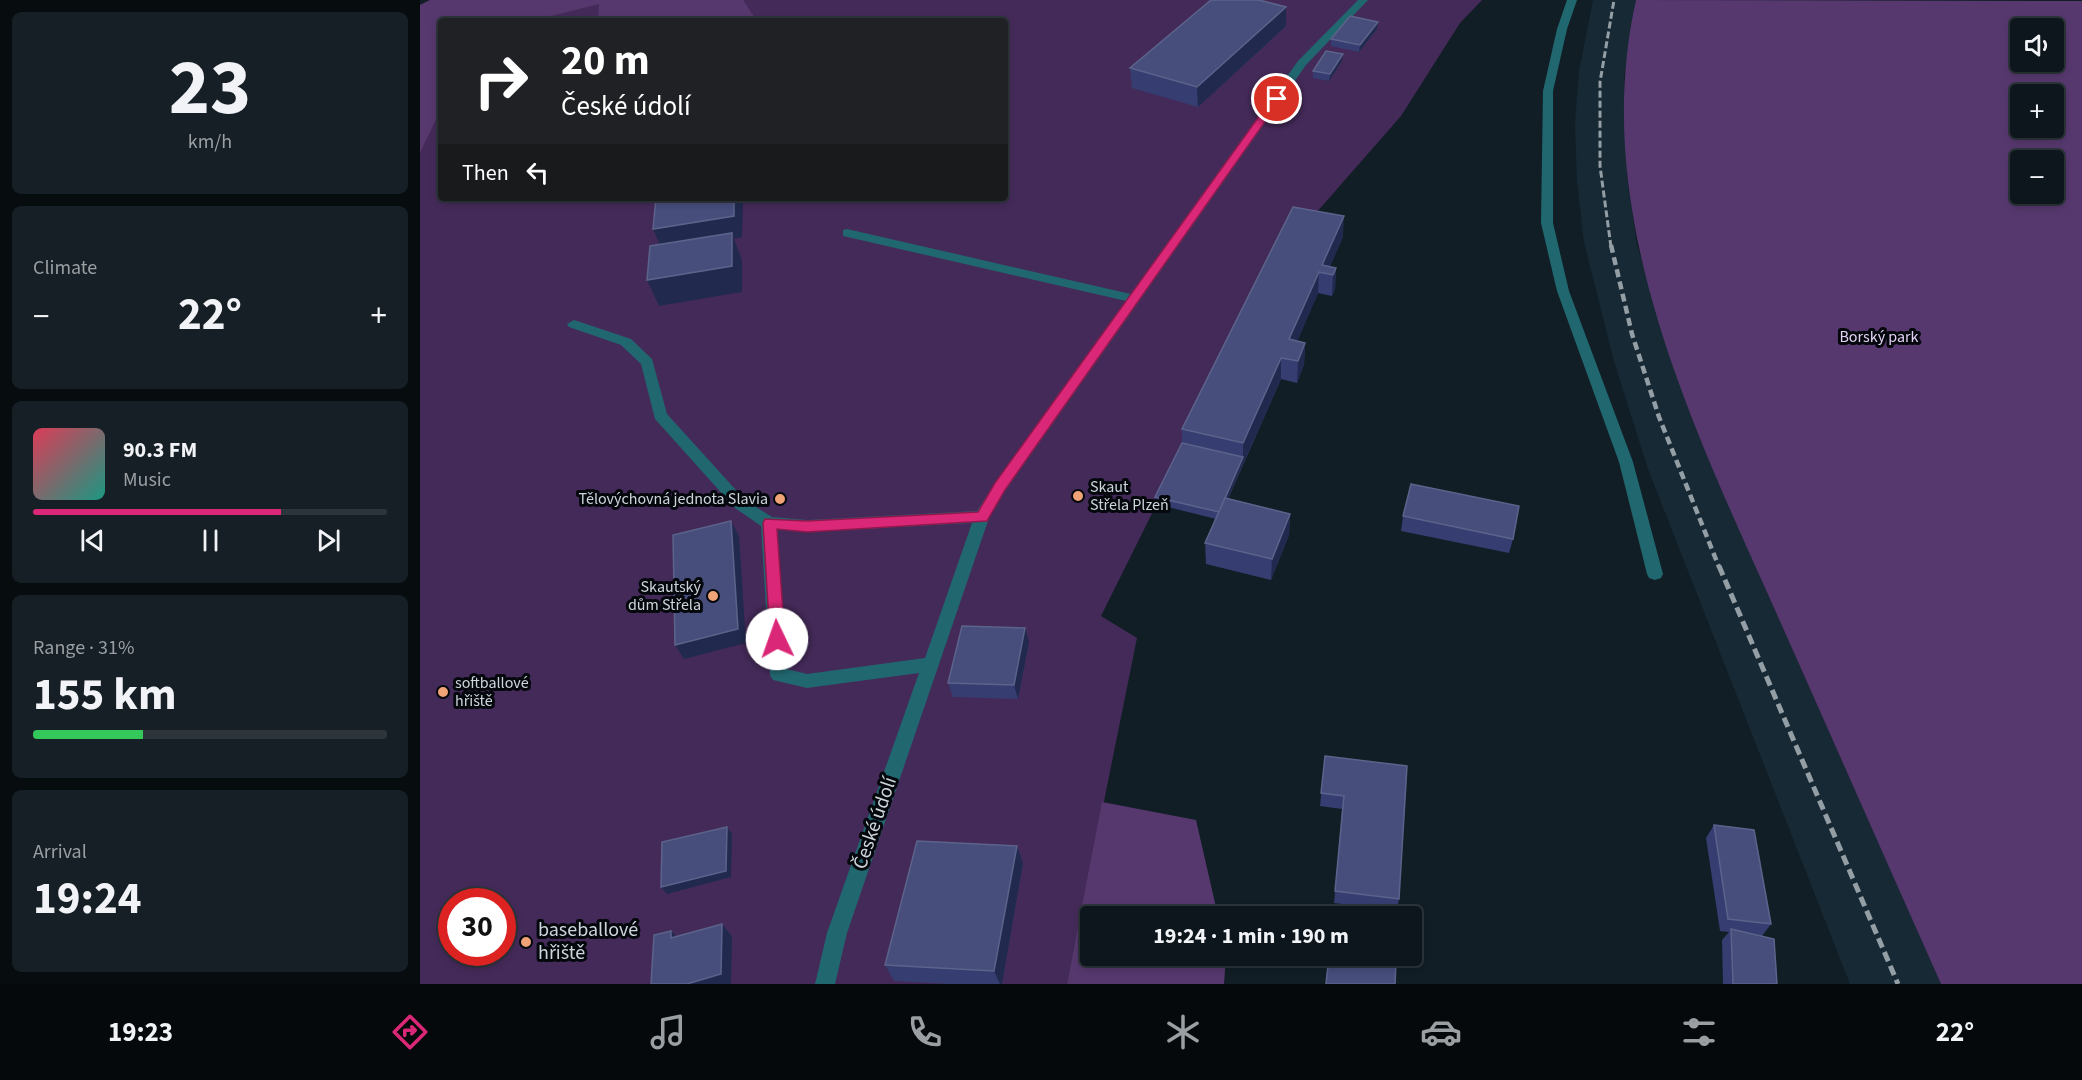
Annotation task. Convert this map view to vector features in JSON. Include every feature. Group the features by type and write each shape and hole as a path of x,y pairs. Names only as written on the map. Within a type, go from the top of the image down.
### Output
{"street":[{"name":"České údolí","path":"825,984 837,933 982,517 1000,487 1302,63 1363,0"},
{"path":"1572,0 1562,29 1548,92 1547,223 1563,291 1626,462 1655,574"},
{"path":"847,232 1135,299"},
{"path":"574,324 626,342 647,362 660,416 740,504 770,523 807,526 982,517"},
{"path":"770,523 779,675 807,681 930,664"}],"shaded area":[{"name":"Tělovýchovná jednota Slavia","path":"430,0 1482,0 1460,23 1401,116 1302,229 1183,451 1101,616 1137,638 1083,906 1080,906 1080,920 1067,984 420,984 420,5"},
{"path":"1593,0 1636,0 1624,77 1628,186 1637,245 1672,362 1712,467 1941,984 1850,984 1648,469 1614,361 1584,242 1577,182 1575,123 1579,71"}],"green space":[{"path":"430,0 743,0 755,18 598,18 599,4 543,18 438,18 438,115 420,153 420,5"},
{"name":"Borský park","path":"1636,0 2082,1 2082,984 1941,984 1717,479 1686,402 1659,323 1638,244 1626,163 1625,82"},
{"path":"1102,802 1196,820 1216,906 1082,906"},
{"path":"1080,916 1080,966 1225,966 1224,984 1067,984"}],"building":[{"path":"1211,0 1259,0 1286,7 1197,87 1130,68"},
{"path":"1350,16 1378,22 1360,45 1331,39"},
{"path":"1326,51 1343,54 1330,74 1313,71"},
{"path":"656,201 734,201 734,216 653,229"},
{"path":"1293,207 1344,216 1322,265 1336,268 1333,275 1319,272 1289,339 1305,343 1298,361 1281,358 1243,443 1182,429"},
{"path":"732,233 732,266 647,280 650,246"},
{"path":"1182,443 1243,457 1219,512 1155,497"},
{"path":"1411,484 1519,506 1513,539 1403,516"},
{"path":"1225,498 1290,514 1272,559 1205,543"},
{"name":"Skautský dům Střela","path":"731,521 738,629 675,645 673,535"},
{"path":"962,626 1025,628 1014,685 948,683"},
{"path":"1325,756 1407,766 1399,899 1335,891 1344,796 1321,793"},
{"path":"1714,825 1754,830 1771,924 1728,919"},
{"path":"727,827 726,871 661,887 662,842"},
{"path":"917,841 1017,846 994,971 885,965"},
{"path":"722,924 721,974 687,984 651,984 654,935 671,931 671,938"},
{"path":"1731,929 1774,939 1777,984 1733,984"},
{"path":"1328,966 1396,966 1395,984 1326,984"}],"railway":[{"path":"1611,247 1600,166 1600,82 1614,0"},
{"path":"1611,245 1632,334 1659,417 1719,567"},
{"path":"1719,566 1898,984"}],"place":[{"name":"Skaut Střela Plzeň","path":"1078,496"},
{"name":"Tělovýchovná jednota Slavia","path":"780,499"},
{"name":"Skautský dům Střela","path":"713,596"},
{"name":"softballové hřiště","path":"443,692"},
{"name":"baseballové hřiště","path":"526,942"}],"route":[{"path":"777,639 770,523 807,526 982,517 1000,487 1277,99"}]}
